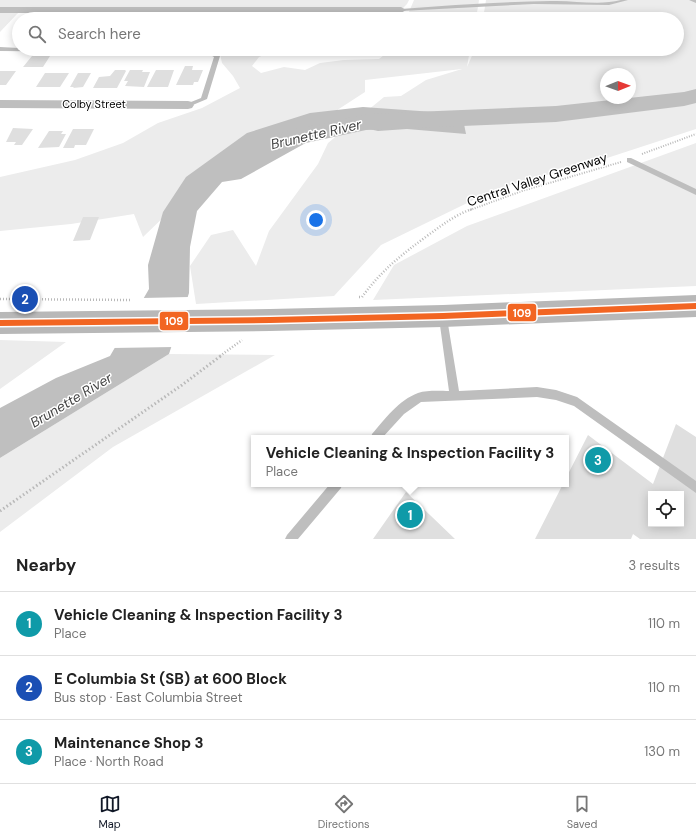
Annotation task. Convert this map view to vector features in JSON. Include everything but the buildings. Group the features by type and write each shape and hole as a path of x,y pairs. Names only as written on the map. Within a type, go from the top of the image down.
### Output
{"main road":[{"path":"0,323 131,311 200,321 443,316 696,306"}],"street":[{"path":"0,10 401,10"},
{"name":"Colby Street","path":"0,104 188,105"}],"lane":[{"path":"401,10 546,2 603,4 626,0"},
{"path":"691,0 696,2"},
{"path":"0,49 12,49"},
{"path":"188,105 204,99 217,56"},
{"path":"629,160 696,192"},
{"path":"443,316 455,396"},
{"path":"379,435 397,413 406,405 420,397 537,392 556,395 577,402 696,488"},
{"path":"291,539 334,487"}],"path":[{"name":"Central Valley Greenway","path":"362,297 376,278 398,257 459,214 522,191 629,160 696,134"},
{"path":"0,299 131,311"},
{"path":"0,511 182,385 270,320"}],"shaded area":[{"path":"0,0 409,0 401,10 206,7 205,12 111,12 114,9 25,8 20,12 12,12 12,19 0,32"},
{"path":"414,0 479,0 477,12 409,12"},
{"path":"486,0 696,0 696,129 604,159 496,189 381,245 334,296 196,304 190,266 211,235 233,230 256,266 269,231 318,164 328,143 384,97 401,96 426,80 462,69 365,80 365,92 308,129 196,186 143,237 134,214 71,224 0,231 0,177 75,160 123,143 158,123 202,108 240,88 233,76 222,63 220,56 261,56 252,66 261,73 284,67 305,70 320,63 344,60 379,59 383,56 469,56 467,67 472,56 684,56 684,12 484,12"},
{"path":"696,143 696,286 373,300 394,265 467,226"},
{"path":"0,340 66,342 0,389"},
{"path":"169,354 275,355 113,447 0,532 0,458"}],"water":[{"path":"363,107 462,114 466,134 407,129 378,131 346,124 320,135 241,179 222,182 197,211 190,247 189,293 169,354 0,458 0,408 56,378 110,356 149,289 148,265 163,212 186,177 247,133 310,113"}],"pier":[{"path":"189,297 174,347 112,348 142,298"}],"waterway":[{"name":"Brunette River","path":"292,138 366,122 556,114 684,99 696,96"}],"transit line":[{"name":"109","path":"0,323 270,320 443,316 696,306"}],"place":[{"name":"E Columbia St (SB) at 600 Block","path":"25,299"},
{"name":"Maintenance Shop 3","path":"598,460"},
{"name":"Vehicle Cleaning & Inspection Facility 3","path":"410,515"}]}
